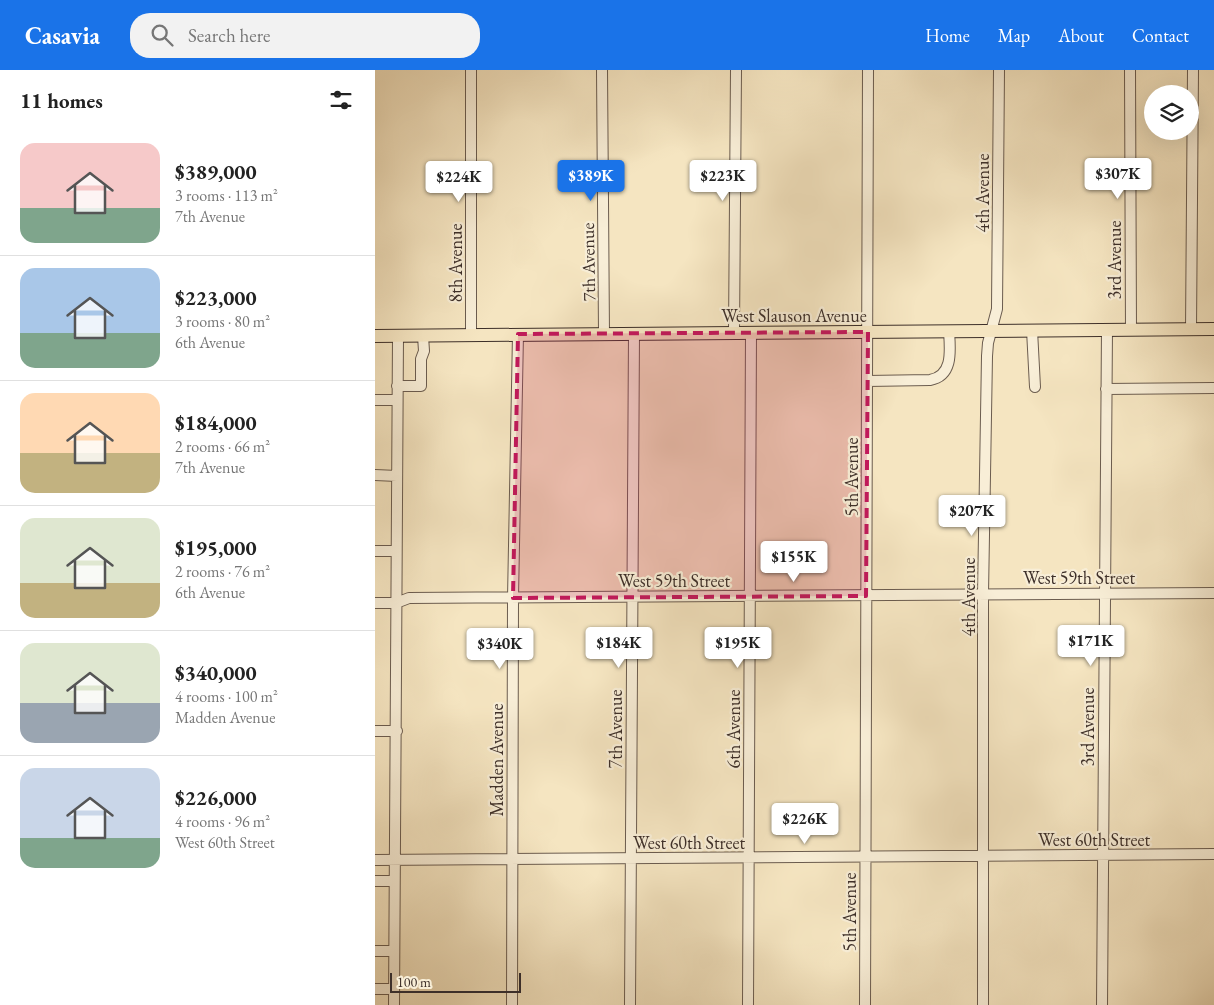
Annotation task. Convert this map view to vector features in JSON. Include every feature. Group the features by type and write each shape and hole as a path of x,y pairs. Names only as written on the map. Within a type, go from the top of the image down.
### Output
{"main road":[{"name":"West Slauson Avenue","path":"375,336 1214,329"}],"street":[{"name":"8th Avenue","path":"471,70 471,335"},
{"name":"7th Avenue","path":"602,70 605,334"},
{"path":"734,333 736,70"},
{"name":"5th Avenue","path":"865,1005 868,70"},
{"name":"4th Avenue","path":"983,1005 983,594 987,356 988,343 997,309 999,70"},
{"name":"3rd Avenue","path":"1130,70 1131,330"},
{"path":"1191,329 1193,70"},
{"name":"3rd Avenue","path":"1102,1005 1107,329"},
{"path":"1032,330 1035,387"},
{"path":"867,381 930,380 937,378 950,363 949,331"},
{"name":"6th Avenue","path":"748,1005 751,333"},
{"name":"Madden Avenue","path":"512,1005 513,598 517,334"},
{"name":"7th Avenue","path":"630,1005 634,334"},
{"path":"394,1005 398,336"},
{"path":"397,386 421,386 421,359 424,351 423,336"},
{"path":"1106,389 1214,388"},
{"path":"375,400 397,400"},
{"path":"375,475 397,476"},
{"path":"375,551 396,551"},
{"name":"West 59th Street","path":"375,604 396,603 409,598 1214,593"},
{"path":"375,731 397,731"},
{"name":"West 60th Street","path":"375,860 1214,854"},
{"path":"375,881 395,881"},
{"path":"375,950 394,950"},
{"path":"375,989 394,989"}],"highlighted area":[{"path":"868,332 866,596 513,598 518,334"}]}
